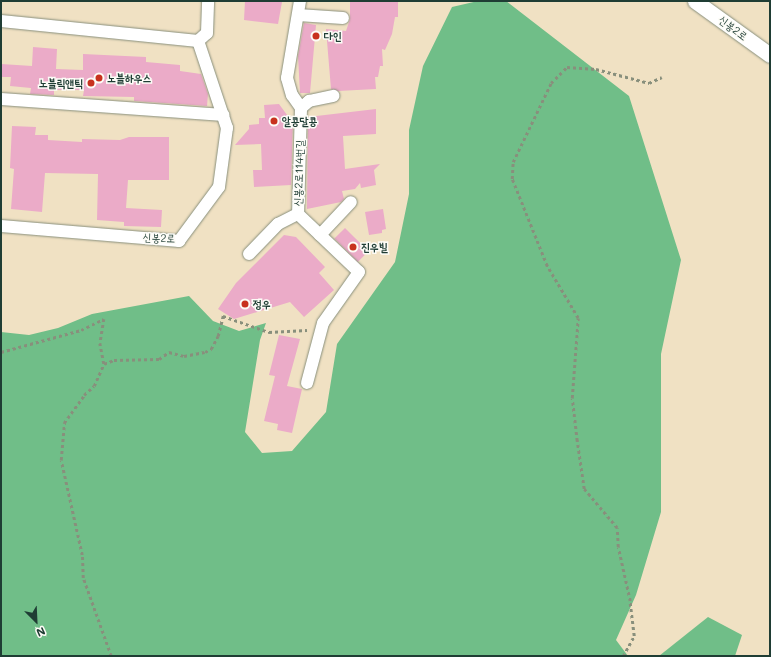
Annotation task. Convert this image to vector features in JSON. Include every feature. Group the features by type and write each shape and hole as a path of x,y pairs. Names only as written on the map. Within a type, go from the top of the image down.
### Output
{"street":[{"path":"1,21 198,41 207,33 208,1"},
{"path":"300,1 289,53 287,78 292,95 301,108 309,100 333,96"},
{"name":"신봉2로","path":"695,1 770,55"},
{"path":"298,14 343,18"},
{"name":"신봉2로","path":"1,226 179,241 219,186 227,128 224,115 198,41"},
{"path":"1,99 224,115"},
{"name":"신봉2로114번길","path":"301,108 298,214 359,272 333,306 321,330 307,383"},
{"path":"320,235 351,202"},
{"path":"249,254 278,224 298,214"}],"path":[{"path":"622,656 634,636 630,601 618,547 617,528 584,489 577,441 572,398 578,318 547,266 512,179 513,162 551,83 567,67 596,69 649,83 662,77"},
{"path":"104,364 114,360 159,359 169,352 184,356 205,352 211,349 218,336 223,316 269,332 321,330"},
{"path":"1,352 81,330 104,319 100,343 104,364 94,386 84,395 64,423 61,460 82,555 83,578 111,656"}],"green space":[{"path":"478,1 506,1 629,96 681,260 661,354 661,512 636,595 616,640 628,656 1,656 1,332 29,335 58,328 92,314 189,296 213,321 239,331 266,323 260,340 245,432 262,453 292,451 326,412 337,344 395,262 409,194 409,130 423,66 452,7"},
{"path":"708,617 742,635 735,656 659,656"}],"building":[{"path":"245,1 282,2 278,24 244,20"},
{"path":"350,1 398,1 398,17 395,17 392,34 385,50 382,49 383,66 380,66 378,77 375,77 376,89 338,91 331,89 326,29 346,31 350,19"},
{"path":"304,23 316,25 310,93 300,93 298,56"},
{"path":"33,47 57,49 56,69 83,70 83,54 146,57 146,62 180,65 180,71 201,74 208,94 207,106 134,101 134,97 83,96 84,90 54,90 54,95 30,94 31,88 10,86 11,77 1,77 1,64 32,66"},
{"path":"279,104 290,119 293,119 291,185 254,187 253,170 262,170 261,144 235,145 249,129 249,125 259,124 259,118 265,118 264,105"},
{"path":"376,109 376,134 343,136 345,169 380,164 374,170 376,185 361,188 360,183 355,189 342,191 344,199 341,202 307,209 308,117"},
{"path":"12,126 36,127 35,135 48,135 48,140 82,142 82,139 120,140 129,137 169,137 169,180 128,180 126,208 162,210 161,227 124,226 124,222 97,220 98,174 45,173 42,212 11,209 14,169 10,168"},
{"path":"383,209 386,229 382,230 382,233 369,235 365,212"},
{"name":"진우빌","path":"345,228 368,251 358,262 334,239"},
{"path":"284,235 296,237 325,267 319,273 334,290 304,317 290,302 234,319 218,309 236,283"},
{"path":"279,335 300,339 287,386 302,389 292,433 277,430 278,424 264,421 275,376 269,375"}],"place":[{"name":"다인","path":"316,36"},
{"name":"노블하우스","path":"99,78"},
{"name":"노블릭앤틱","path":"91,83"},
{"name":"알콩달콩","path":"274,121"},
{"name":"진우빌","path":"353,247"},
{"name":"정우","path":"245,304"}]}
